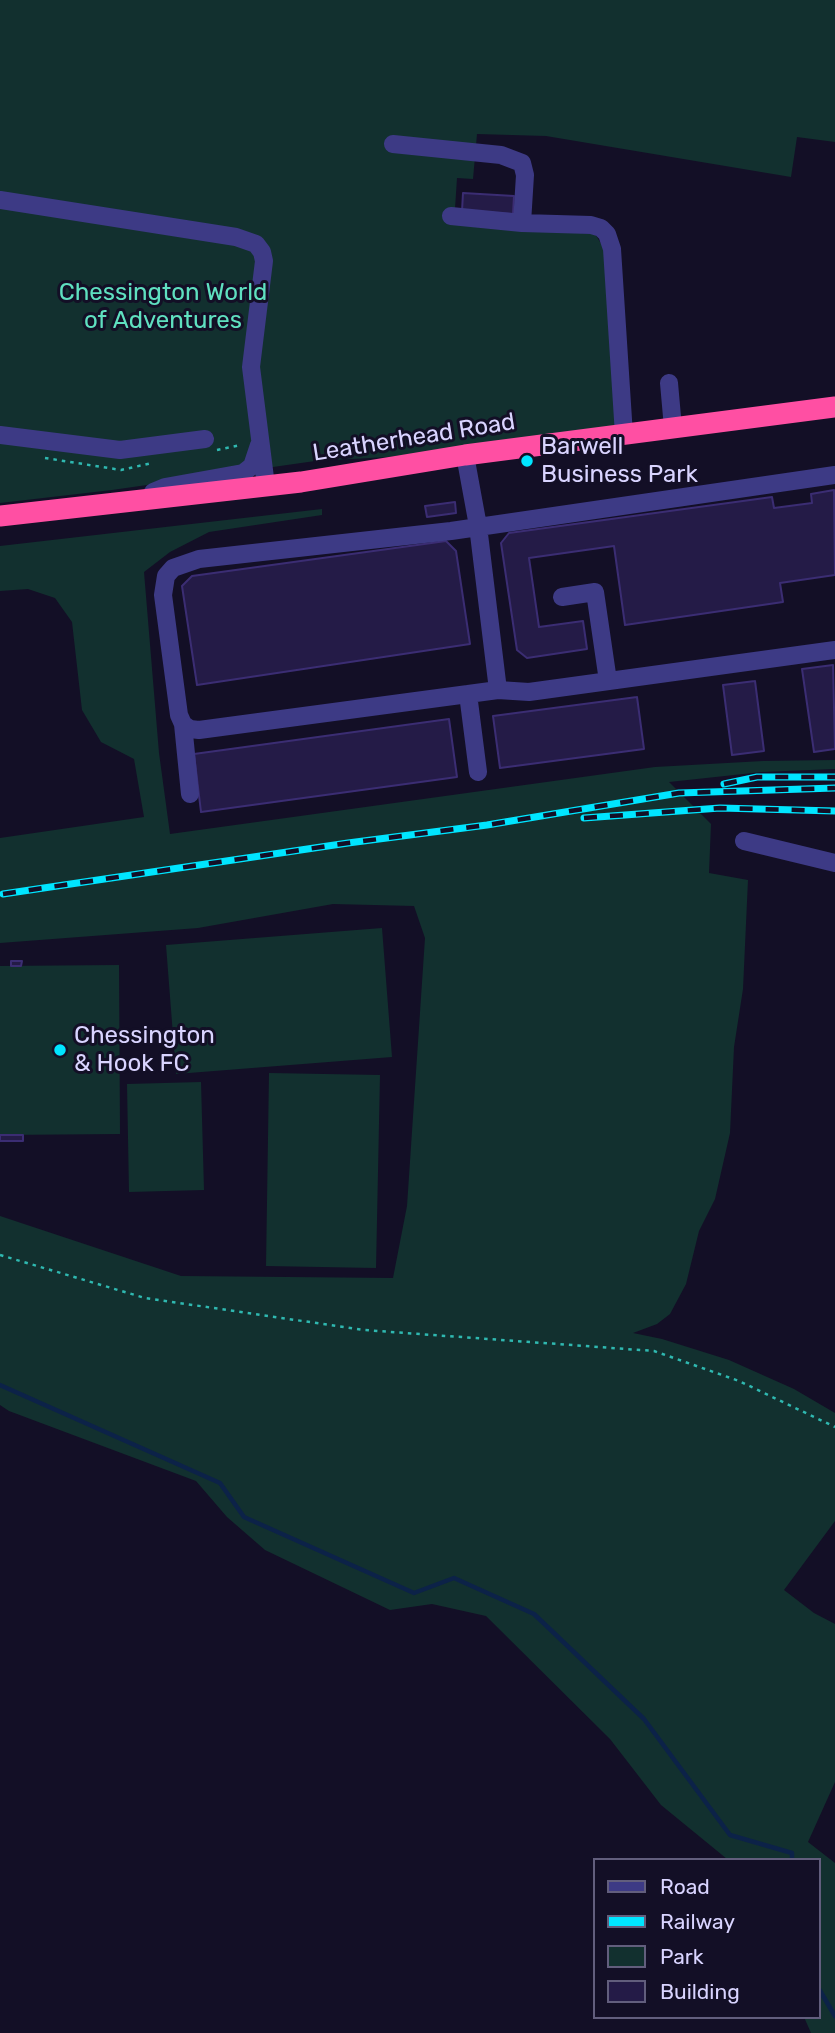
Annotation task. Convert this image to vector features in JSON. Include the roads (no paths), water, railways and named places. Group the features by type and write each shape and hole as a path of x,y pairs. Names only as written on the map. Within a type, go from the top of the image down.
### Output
{"highway":[{"name":"Leatherhead Road","path":"0,516 266,486 465,455 835,407"}],"street":[{"path":"393,144 501,155 522,163 525,175 522,223"},
{"path":"5,203 256,244 264,261 251,367 266,486"},
{"path":"451,216 522,223 591,225 601,228 611,241 624,435"},
{"path":"669,383 673,428"},
{"path":"0,435 107,450 205,439"},
{"path":"123,502 165,487 243,473 252,466 260,441"},
{"path":"465,455 478,526 498,690"},
{"path":"190,794 183,723 179,715 163,596 166,576 173,568 199,559 451,531 835,475"},
{"path":"562,597 595,592 608,681"},
{"path":"183,723 190,729 199,730 498,690 529,692 835,650"},
{"path":"468,694 478,772"},
{"path":"744,841 835,863"}],"waterway":[{"path":"0,1385 220,1483 244,1517 414,1593 454,1578 534,1614 644,1719 730,1835 792,1853 792,1858"},
{"path":"821,1992 835,2016"}],"railway":[{"path":"724,784 757,777 835,777"},
{"path":"3,894 487,825 679,793 835,788"},
{"path":"584,818 720,808 835,811"}],"place":[{"name":"Barwell Business Park","path":"527,461"},
{"name":"Chessington & Hook FC","path":"60,1050"}],"park label":[{"name":"Chessington World of Adventures","path":"163,307"}]}
